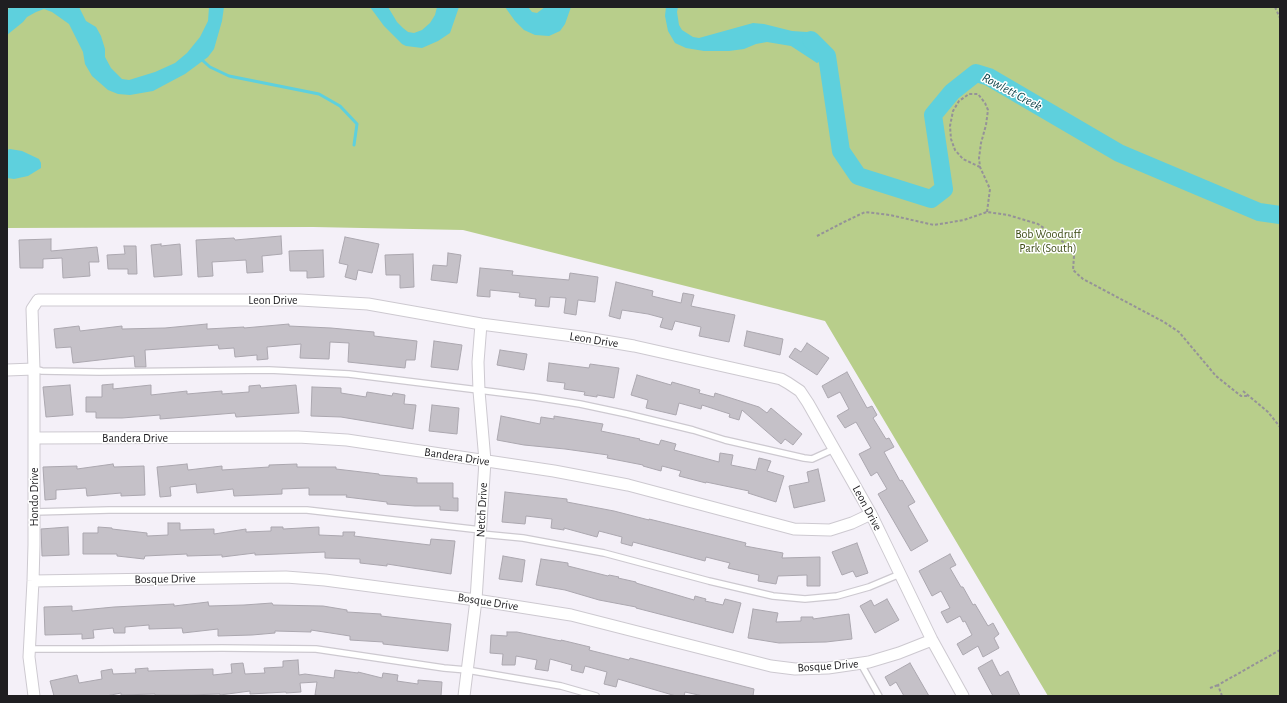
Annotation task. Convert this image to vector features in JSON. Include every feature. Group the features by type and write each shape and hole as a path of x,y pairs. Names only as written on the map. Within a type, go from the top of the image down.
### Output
{"street":[{"name":"Leon Drive","path":"38,300 300,300 368,304 481,324 581,337 634,346 780,379 800,391 834,449 871,514 932,640 963,696"},
{"name":"Hondo Drive","path":"34,696 29,657 33,581 34,512 34,369 32,309 38,300"},
{"name":"Netch Drive","path":"464,696 476,600 485,461 478,362 481,324"},
{"path":"7,370 34,369"},
{"name":"Bandera Drive","path":"34,438 298,437 347,440 554,471 628,485 794,529 830,530 852,523 871,514"},
{"name":"Bosque Drive","path":"33,581 286,577 325,580 476,600 571,615 771,666 794,669 828,668 861,664 899,653 932,640"}],"lane":[{"path":"34,369 42,371 98,372 270,370 341,373 580,404 693,430 725,440 804,458 812,459 834,449"},
{"path":"34,512 109,510 307,510 523,538 604,553 773,596 804,599 837,596 900,574"},
{"path":"30,649 316,649 467,670 561,686 596,696"},
{"path":"861,664 879,696"}],"path":[{"path":"1275,7 1280,18"},
{"path":"980,167 964,159 955,150 951,139 950,126 953,111 958,101 969,94 978,94 988,110 979,158 980,167 990,189 987,212"},
{"path":"817,236 865,212 890,215 934,225 964,220 987,212 1008,215 1038,224 1066,244 1074,256 1073,270 1083,279 1164,322 1179,332 1216,376 1241,396 1249,396"},
{"path":"1243,391 1268,412 1280,427"},
{"path":"1210,688 1280,650"},
{"path":"1218,685 1222,696"}],"green space":[{"name":"Bob Woodruff Park (South)","path":"7,7 1280,7 1280,696 1048,696 825,321 463,230 313,227 7,228"}],"water":[{"path":"10,7 79,7 86,21 96,27 101,36 105,49 105,57 111,68 122,79 129,80 155,72 175,63 187,53 200,37 208,21 209,7 224,7 222,21 214,49 208,57 185,74 153,91 130,95 118,94 108,90 92,76 85,64 83,52 69,24 52,12 44,9 36,12 27,17 7,35 7,11"},
{"path":"370,7 388,7 397,22 403,28 408,32 414,33 422,30 430,23 435,15 437,7 459,7 450,33 438,41 422,48 402,44 384,26"},
{"path":"505,7 528,7 532,12 537,13 545,7 571,7 565,24 560,31 549,36 535,35 524,30 515,21"},
{"path":"666,7 678,7 677,12 679,25 682,30 693,37 699,38 753,23 764,24 792,31 807,32 820,38 832,55 817,63 791,46 767,42 756,44 744,49 729,51 704,51 686,48 675,43 668,31 665,16"},
{"path":"7,150 22,151 39,159 41,168 28,176 14,179 7,178"}],"building":[{"path":"281,236 282,254 262,256 263,272 247,273 246,260 212,262 213,276 198,277 196,240 234,238 235,240"},
{"path":"345,237 379,244 372,273 358,270 356,280 345,277 348,265 339,263"},
{"path":"51,239 51,251 97,247 99,262 89,262 90,276 63,278 62,258 43,259 43,268 20,268 19,240"},
{"path":"161,244 161,246 180,244 182,275 154,277 151,245"},
{"path":"124,246 136,246 137,274 128,274 128,269 108,269 107,255 125,254"},
{"path":"323,250 324,277 307,278 307,271 290,271 289,251"},
{"path":"448,253 461,255 457,283 431,280 433,265 447,266"},
{"path":"413,254 414,287 400,288 400,275 386,275 385,255"},
{"path":"480,268 513,271 512,275 569,280 570,273 598,277 595,302 578,300 576,315 564,313 566,298 550,297 549,307 535,306 536,299 519,297 520,293 490,290 490,297 477,296"},
{"path":"616,282 653,291 652,296 681,303 683,293 694,295 691,306 735,315 729,342 699,336 701,327 675,321 672,330 660,327 663,318 648,314 622,310 620,319 609,316"},
{"path":"207,324 207,329 244,328 289,324 289,326 374,332 374,336 417,341 415,360 406,360 405,368 348,362 349,343 330,342 329,359 300,358 301,344 267,347 268,359 257,360 257,355 235,357 234,348 219,349 218,345 145,350 146,367 135,367 134,356 73,363 71,347 56,348 54,329 79,326 80,331 122,326 122,329 165,328"},
{"path":"747,331 783,339 780,355 744,346"},
{"path":"434,341 462,345 458,370 431,367"},
{"path":"807,343 829,358 817,375 789,357 795,348 801,352"},
{"path":"500,350 527,354 524,370 497,365"},
{"path":"549,363 589,368 590,364 619,368 614,398 597,395 597,397 584,395 585,392 564,389 565,383 547,381"},
{"path":"847,372 867,408 872,406 877,415 873,418 886,439 889,438 894,447 884,452 900,481 902,480 915,502 908,506 928,541 911,551 878,494 887,489 877,472 871,476 859,454 871,448 856,422 845,428 837,416 849,409 840,392 828,398 822,386"},
{"path":"637,375 671,385 672,382 700,390 699,393 714,397 715,393 759,407 767,413 771,408 802,434 793,445 785,439 781,444 742,410 739,420 729,417 730,414 702,405 701,409 679,403 676,415 646,408 648,400 631,395"},
{"path":"113,384 113,389 151,385 151,395 187,391 187,394 222,391 222,394 249,392 249,386 260,385 261,388 296,385 299,413 236,417 235,413 160,419 160,415 122,418 96,418 96,412 86,412 86,397 102,397 102,385"},
{"path":"70,385 73,415 46,417 43,387"},
{"path":"312,387 341,388 341,393 366,397 367,392 392,396 393,393 405,395 404,404 416,405 413,429 341,417 311,416"},
{"path":"432,405 459,408 457,434 429,431"},
{"path":"501,416 540,424 541,417 554,419 554,416 603,424 601,431 640,439 639,440 659,445 661,440 676,444 674,450 719,462 720,453 733,455 731,465 756,470 759,458 771,461 767,471 784,476 776,502 748,493 749,491 679,476 681,471 662,466 661,471 643,465 607,458 608,455 524,445 497,440"},
{"path":"113,464 114,467 144,466 145,495 121,496 121,493 87,496 86,488 56,490 56,499 45,500 43,467 77,466 77,469"},
{"path":"187,464 188,470 222,466 222,470 269,467 269,465 297,464 297,467 336,467 336,469 379,475 417,478 417,483 453,483 453,498 458,498 458,511 440,510 440,506 387,504 387,502 346,497 347,495 309,495 309,488 282,489 282,494 234,496 233,489 197,493 196,484 170,487 171,496 160,497 157,467"},
{"path":"818,469 825,501 794,508 789,486 809,482 807,472"},
{"path":"505,492 567,499 567,502 649,519 746,543 745,546 783,553 782,558 820,557 820,586 807,586 807,575 778,576 776,584 758,581 759,575 728,568 730,563 706,557 705,561 633,542 632,546 621,543 622,537 599,531 597,537 564,528 564,530 551,528 552,519 526,516 525,524 502,522"},
{"path":"168,523 180,523 180,530 214,529 214,534 246,529 246,532 271,531 271,527 283,527 283,529 319,527 319,535 343,536 343,532 355,532 354,536 430,545 431,539 455,541 451,574 387,564 387,566 360,563 360,559 325,558 325,552 255,555 255,553 222,557 222,555 187,556 187,554 145,556 144,559 117,556 117,554 83,554 83,533 98,533 98,527 147,533 147,536 168,535"},
{"path":"68,527 69,555 42,556 41,529"},
{"path":"857,543 868,573 856,577 853,571 842,575 832,552"},
{"path":"950,554 956,565 950,568 961,587 963,587 973,605 975,604 988,626 993,623 999,634 994,638 999,648 983,657 978,646 963,655 957,644 972,635 965,621 963,622 960,616 947,623 941,612 950,608 941,591 932,596 919,571"},
{"path":"503,556 525,560 522,582 499,579"},
{"path":"541,559 568,563 568,566 608,576 619,577 618,578 694,600 695,596 706,599 705,601 723,605 725,599 741,603 733,633 636,607 599,600 565,590 536,585"},
{"path":"887,599 899,620 875,633 860,606 871,600 874,606"},
{"path":"208,602 209,606 272,603 273,605 323,606 347,610 347,612 381,614 381,616 451,624 448,651 383,644 383,642 350,640 350,636 311,630 311,632 275,631 275,633 218,636 218,629 183,633 182,628 149,629 149,625 125,627 125,633 114,633 113,628 93,630 94,638 82,639 82,634 45,635 44,607 72,606 72,611 174,604 174,606"},
{"path":"753,609 778,613 776,622 801,621 801,617 813,617 813,619 849,614 852,639 826,642 779,643 748,638"},
{"path":"507,632 517,632 561,640 590,647 589,650 629,660 630,658 754,689 753,696 703,696 685,692 684,696 676,696 618,679 616,687 604,684 607,672 585,666 583,673 571,670 572,665 550,659 548,671 535,669 537,660 516,656 515,665 502,665 503,654 490,653 491,635 507,636"},
{"path":"298,660 299,675 305,674 334,678 335,670 358,672 382,678 383,673 398,675 397,681 418,684 418,680 442,682 441,696 320,696 315,695 317,682 300,683 301,692 286,693 250,694 250,691 220,695 121,695 121,693 106,696 54,696 50,681 77,675 79,683 102,679 101,671 112,669 113,674 136,673 135,669 148,668 148,671 213,669 213,675 232,673 231,664 243,663 245,674 265,673 264,668 283,667 283,661"},
{"path":"992,660 1000,676 1008,671 1020,696 993,696 978,668"},
{"path":"910,663 929,696 904,696 896,682 890,686 885,677"}],"waterway":[{"name":"Rowlett Creek","path":"811,40 827,56 841,151 858,176 931,199 944,189 933,115 952,92 976,73 989,77 1119,153 1259,212 1280,215"},
{"path":"201,59 210,67 229,76 319,94 340,106 357,124 354,145"}]}
